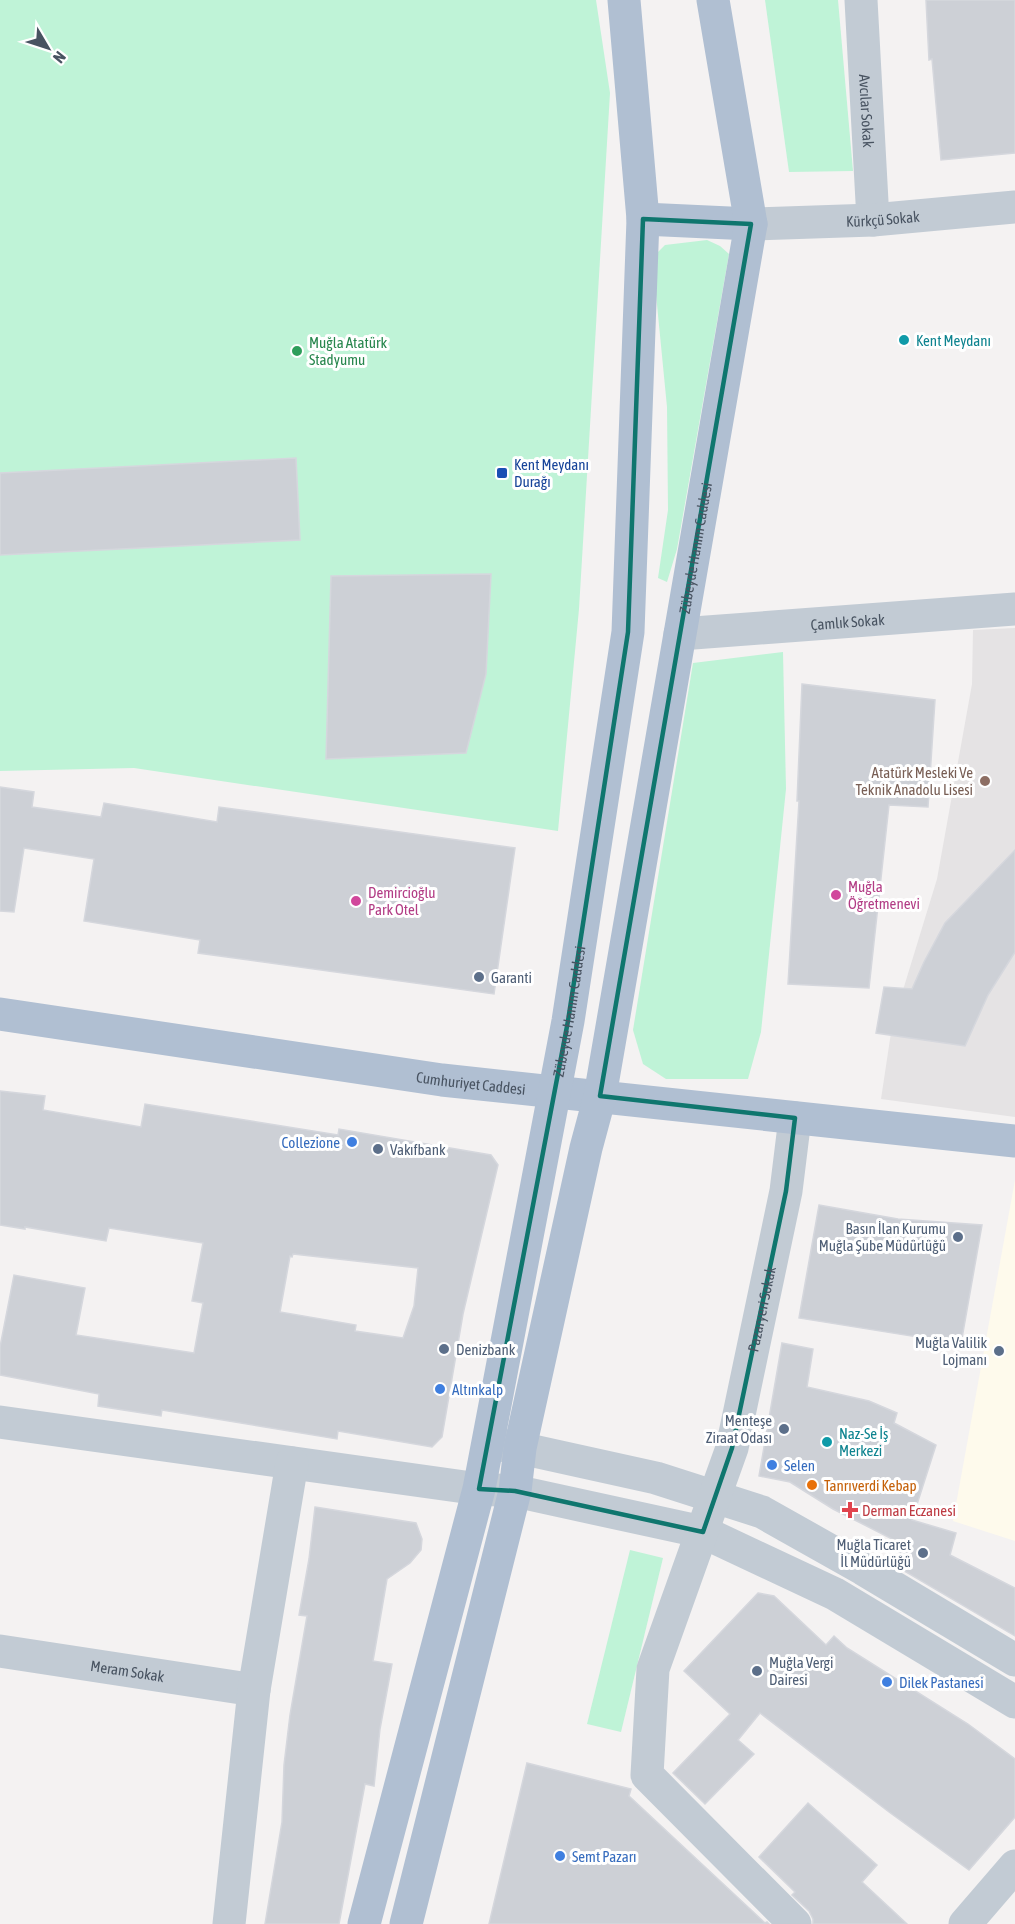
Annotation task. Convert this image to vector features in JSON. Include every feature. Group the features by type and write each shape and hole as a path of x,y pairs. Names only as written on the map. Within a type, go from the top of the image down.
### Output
{"main road":[{"name":"Zübeyde Hanım Caddesi","path":"504,1446 555,1092 628,632 643,219 624,0"},
{"name":"Zübeyde Hanım Caddesi","path":"504,1446 600,1096 751,224 713,0"},
{"path":"643,219 751,224"},
{"path":"628,632 680,634"},
{"name":"Cumhuriyet Caddesi","path":"0,1014 442,1080 1015,1142"},
{"path":"364,1924 479,1489 504,1446"},
{"path":"406,1924 515,1491 504,1446"}],"street":[{"name":"Avcılar Sokak","path":"861,0 873,220"},
{"name":"Kürkçü Sokak","path":"751,224 873,220 1015,207"},
{"name":"Çamlık Sokak","path":"680,634 1015,609"},
{"name":"Pazaryeri Sokak","path":"795,1118 786,1191 732,1448 654,1669 647,1775 795,1924"},
{"path":"0,1422 479,1489 515,1491 703,1532 835,1594 1015,1702"},
{"path":"504,1446 656,1478 762,1512 1015,1660"},
{"path":"229,1924 254,1690 292,1462"},
{"name":"Meram Sokak","path":"0,1651 254,1690"},
{"path":"965,1924 1015,1866"}],"highlighted area":[{"path":"643,219 751,224 600,1096 795,1118 786,1191 732,1448 703,1532 515,1491 479,1489 568,1021 628,632"}],"shaded area":[{"name":"Atatürk Mesleki Ve Teknik Anadolu Lisesi","path":"1015,628 1015,1117 881,1099 892,1026 937,879 972,684 973,630"},
{"name":"Muğla Valilik Lojmanı","path":"1015,1180 1015,1541 953,1521"}],"green space":[{"name":"Muğla Atatürk Stadyumu","path":"0,0 596,0 610,93 579,609 558,831 134,768 0,771"},
{"path":"765,0 838,0 853,171 789,172"},
{"path":"707,240 720,246 729,254 677,549 667,582 658,578 668,510 667,407 654,274 655,255 665,245"},
{"path":"783,652 786,789 761,1032 748,1079 666,1079 643,1064 633,1030 693,663"},
{"path":"630,1550 663,1558 621,1732 587,1724"}],"building":[{"path":"926,0 1015,0 1015,153 941,160 932,59 929,60"},
{"path":"296,458 300,540 0,555 0,473"},
{"path":"491,574 486,674 466,753 326,759 331,576"},
{"path":"802,684 935,700 928,807 889,805 869,988 788,984 799,801 797,801"},
{"name":"Demircioğlu Park Otel","path":"0,787 34,792 32,807 101,817 104,803 217,822 219,807 515,848 494,994 198,953 200,940 84,921 94,859 24,848 14,912 0,911"},
{"path":"1015,850 1015,952 988,995 965,1046 876,1033 884,987 912,989 945,923"},
{"path":"0,1091 45,1096 43,1110 141,1127 145,1104 338,1135 339,1129 491,1155 498,1165 463,1314 442,1437 432,1447 338,1431 337,1439 162,1410 161,1416 98,1406 99,1394 0,1375 0,1347 14,1275 85,1288 76,1335 194,1353 203,1303 192,1301 203,1243 109,1228 106,1241 0,1225","holes":["293,1254 418,1268 414,1306 403,1338 355,1331 356,1325 280,1312 290,1256 292,1257"]},
{"path":"819,1205 898,1219 982,1225 961,1344 799,1318"},
{"path":"782,1343 813,1349 807,1387 869,1401 897,1413 894,1423 936,1445 912,1520 956,1533 950,1555 1015,1588 1015,1636 894,1565 902,1544 833,1509 790,1482 759,1476"},
{"path":"315,1507 416,1523 422,1539 421,1550 410,1563 387,1579 373,1661 392,1664 380,1729 374,1786 365,1784 339,1924 265,1924 282,1822 284,1765 290,1715 307,1616 299,1615"},
{"path":"758,1593 774,1596 826,1645 834,1636 847,1648 968,1724 1015,1759 1015,1817 969,1870 760,1713 738,1740 754,1754 705,1804 673,1773 730,1714 684,1671"},
{"name":"Semt Pazarı","path":"527,1763 631,1789 629,1796 765,1923 769,1924 489,1924"},
{"path":"808,1803 877,1865 862,1882 907,1924 813,1924 809,1911 792,1895 795,1892 759,1857"}],"place":[{"name":"Kent Meydanı","path":"904,340"},
{"name":"Muğla Atatürk Stadyumu","path":"297,351"},
{"name":"Kent Meydanı Durağı","path":"502,473"},
{"name":"Atatürk Mesleki Ve Teknik Anadolu Lisesi","path":"985,781"},
{"name":"Muğla Öğretmenevi","path":"836,895"},
{"name":"Demircioğlu Park Otel","path":"356,901"},
{"name":"Garanti","path":"479,977"},
{"name":"Collezione","path":"352,1142"},
{"name":"Vakıfbank","path":"378,1149"},
{"name":"Basın İlan Kurumu Muğla Şube Müdürlüğü","path":"958,1237"},
{"name":"Denizbank","path":"444,1349"},
{"name":"Muğla Valilik Lojmanı","path":"999,1351"},
{"name":"Altınkalp","path":"440,1389"},
{"name":"Menteşe Ziraat Odası","path":"784,1429"},
{"name":"Naz-Se İş Merkezi","path":"827,1442"},
{"name":"Selen","path":"772,1465"},
{"name":"Tanrıverdi Kebap","path":"812,1485"},
{"name":"Derman Eczanesi","path":"850,1510"},
{"name":"Muğla Ticaret İl Müdürlüğü","path":"923,1553"},
{"name":"Muğla Vergi Dairesi","path":"757,1671"},
{"name":"Dilek Pastanesi","path":"887,1682"},
{"name":"Semt Pazarı","path":"560,1856"}]}
